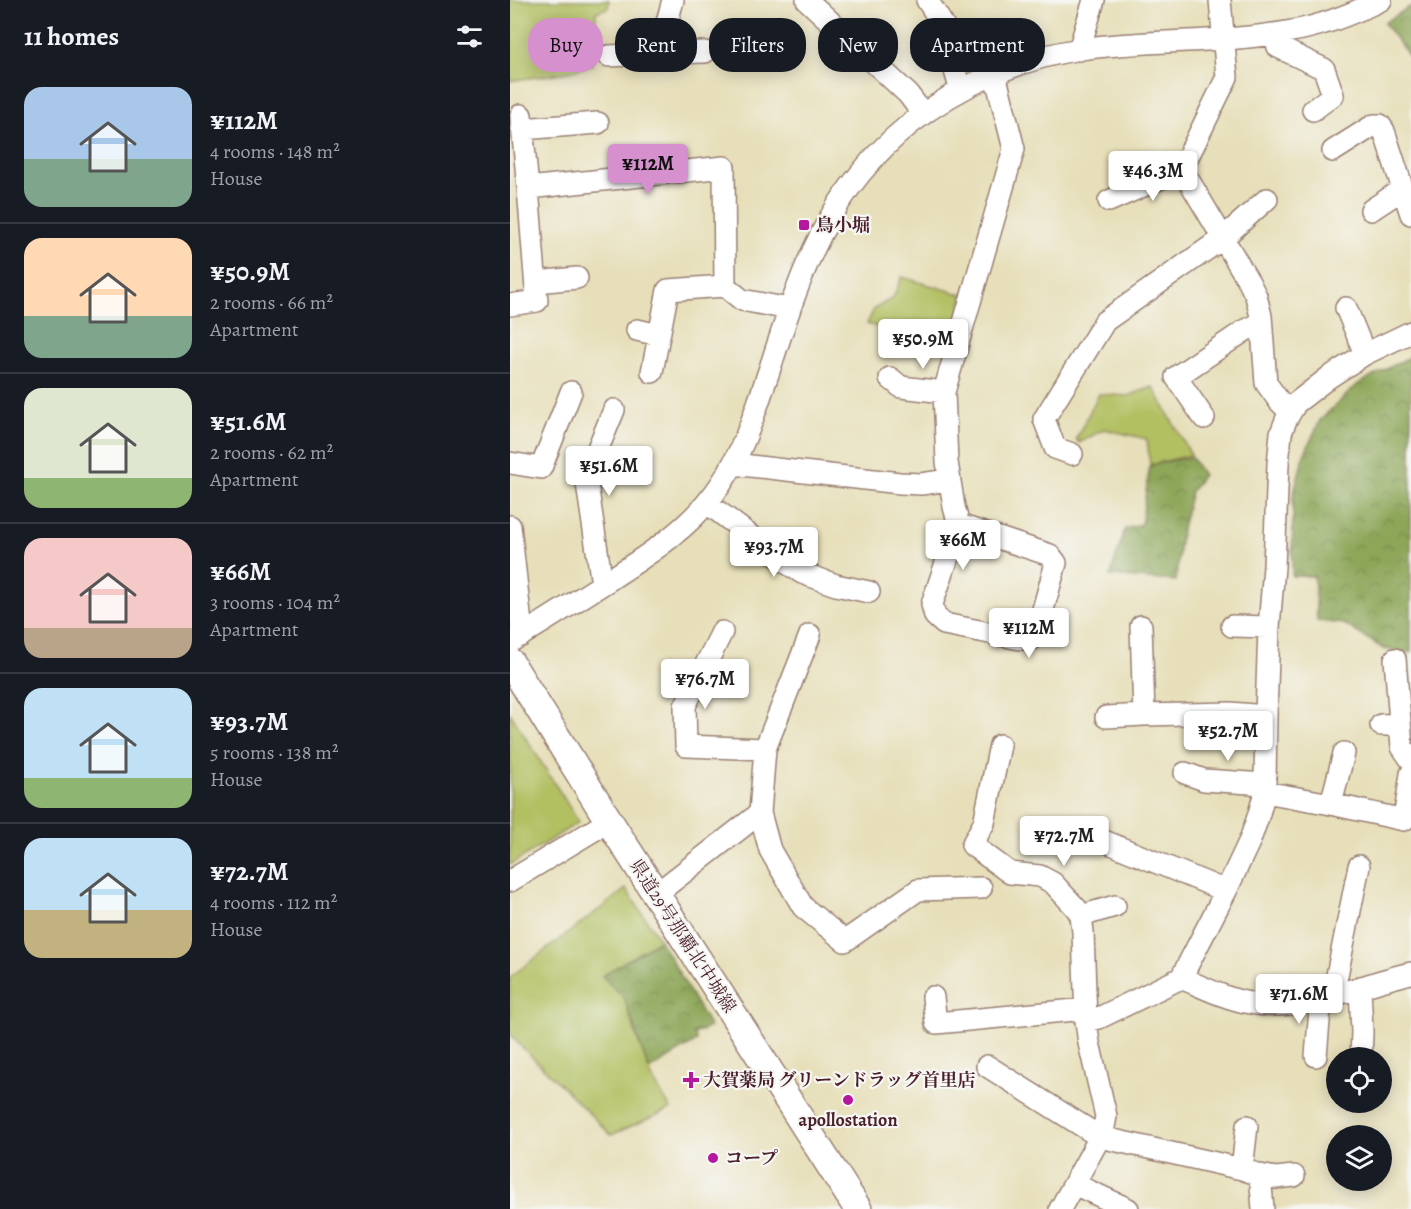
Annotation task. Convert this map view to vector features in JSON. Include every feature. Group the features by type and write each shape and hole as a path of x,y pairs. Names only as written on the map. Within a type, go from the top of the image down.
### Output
{"main road":[{"name":"県道29号那覇北中城線","path":"510,662 609,821 858,1209"}],"street":[{"path":"667,18 673,0"},
{"path":"807,0 908,94 923,114"},
{"path":"927,0 943,25 962,90"},
{"path":"1079,50 1094,0"},
{"path":"1109,201 1182,169 1227,77 1220,0"},
{"path":"510,526 516,639 682,529 722,484 733,464 752,419 811,252 834,209 856,178 902,131 923,114 962,90 995,74 1035,60 1079,50 1275,34 1317,25 1381,0"},
{"path":"1275,34 1278,47 1324,69 1333,95 1313,110"},
{"path":"697,51 705,51"},
{"path":"609,56 615,56"},
{"path":"959,525 1050,555 1056,563 1037,631 1032,639 1020,639 944,624 935,616 932,604 959,525 950,480 944,392 1014,149 995,74"},
{"path":"510,305 537,301 528,188 517,156 522,122 598,123"},
{"path":"1333,151 1374,125 1380,125 1384,131 1411,214"},
{"path":"528,188 723,167 725,286"},
{"path":"1182,169 1257,296 1266,383 1290,412"},
{"path":"1371,210 1403,189"},
{"path":"1072,454 1055,448 1044,418 1105,321 1223,238 1267,199"},
{"path":"536,282 577,278"},
{"path":"652,372 668,290 725,286 742,300 789,309"},
{"path":"1346,308 1365,354"},
{"path":"1204,418 1176,377 1244,331 1261,323"},
{"path":"637,330 659,335"},
{"path":"933,997 936,1023 1086,1015 1099,1018 1181,978 1250,840 1265,788 1269,627 1281,432 1296,404 1328,378 1365,354 1411,332"},
{"path":"890,378 901,387 944,392"},
{"path":"510,464 542,468 571,392"},
{"path":"602,584 586,477 614,410"},
{"path":"733,464 900,483 921,484 950,480"},
{"path":"707,503 802,573 836,585 869,592"},
{"path":"1141,626 1144,716"},
{"path":"1232,626 1269,627"},
{"path":"722,632 684,706 686,746 765,749"},
{"path":"810,635 765,749 760,813 770,850 803,907 845,941 918,890 981,888"},
{"path":"1395,659 1390,725 1411,760"},
{"path":"1106,717 1245,713 1266,716"},
{"path":"1000,745 984,823 972,844 1010,873 1040,876 1053,883 1082,916 1086,1015 1090,1052 1106,1116 1100,1137 1060,1209"},
{"path":"1331,804 1344,753"},
{"path":"1185,773 1204,780 1265,788 1408,820 1411,774"},
{"path":"656,894 760,813"},
{"path":"510,881 609,821"},
{"path":"1104,841 1226,891"},
{"path":"1316,1056 1327,996 1359,866"},
{"path":"1082,916 1115,906"},
{"path":"1181,978 1252,1004 1298,1003 1411,974"},
{"path":"1360,987 1361,1047"},
{"path":"987,1066 1100,1137 1276,1178 1294,1176"},
{"path":"1247,1126 1251,1172 1263,1209"},
{"path":"1074,1184 1128,1209"}],"green space":[{"path":"510,0 609,0 608,8 596,12 596,18 528,18 528,72 569,72 510,81"},
{"path":"1411,6 1411,59 1384,23"},
{"path":"902,277 964,295 948,349 867,324 874,309 893,298"},
{"path":"1411,356 1411,653 1384,649 1344,624 1317,621 1314,576 1292,576 1293,495 1304,455 1320,420 1358,384"},
{"path":"1153,387 1191,455 1150,465 1147,439 1104,429 1079,443 1076,439 1099,394 1127,396"},
{"path":"1191,457 1203,475 1191,491 1181,532 1176,581 1110,576 1125,529 1141,524 1150,465"},
{"path":"510,713 579,822 510,865"},
{"path":"626,889 660,940 602,976 624,997 653,1080 671,1109 611,1135 510,1033 510,977"},
{"path":"660,940 710,1027 694,1034 697,1041 649,1070 624,998 602,976"}],"place":[{"name":"鳥小堀","path":"804,225"},
{"name":"大賀薬局 グリーンドラッグ首里店","path":"691,1080"},
{"name":"apollostation","path":"848,1100"},
{"name":"コープ","path":"713,1158"}]}
